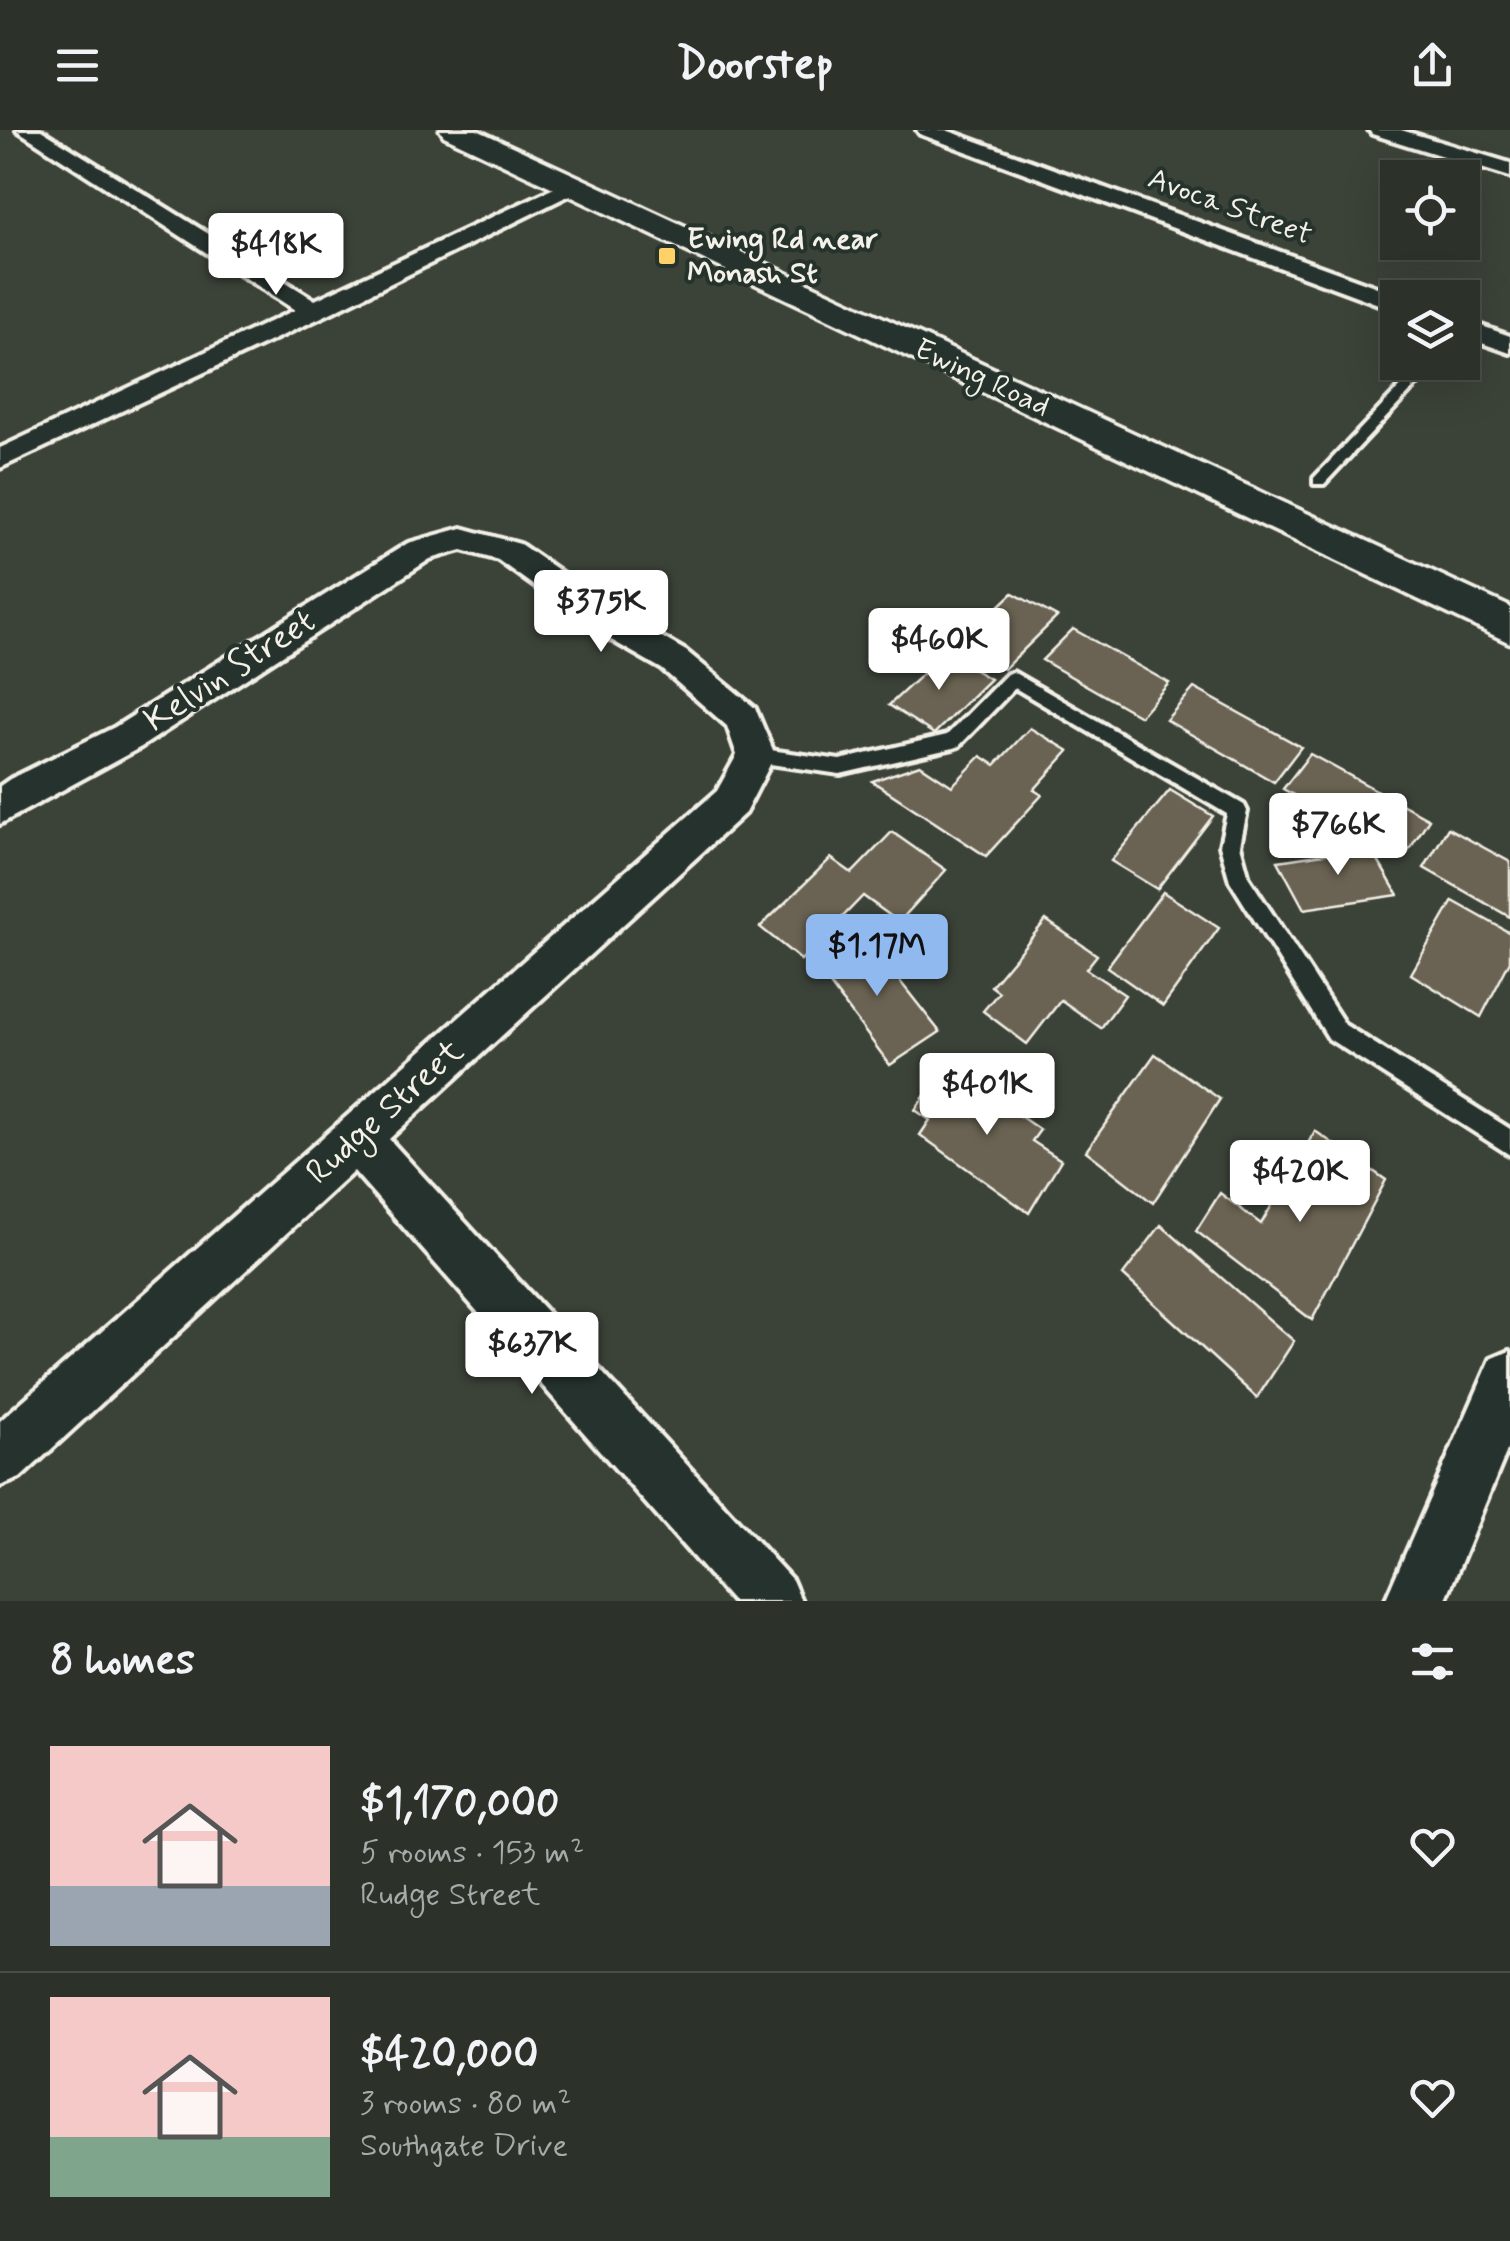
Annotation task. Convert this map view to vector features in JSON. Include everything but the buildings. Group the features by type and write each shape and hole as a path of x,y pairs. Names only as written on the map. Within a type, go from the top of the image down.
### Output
{"main road":[{"name":"Ewing Road","path":"454,130 1510,626"}],"street":[{"path":"27,130 315,310"},
{"name":"Avoca Street","path":"927,130 1380,297"},
{"path":"1378,130 1510,170"},
{"path":"0,460 575,187"},
{"path":"1480,335 1510,346"},
{"name":"Kelvin Street","path":"8,787 128,736 418,552 462,539 509,552 611,624 674,660 742,718 756,755"},
{"name":"Rudge Street","path":"0,1458 731,802 756,755"},
{"path":"356,1138 771,1601"},
{"path":"1415,1601 1510,1378"}],"lane":[{"path":"1320,481 1415,380"},
{"path":"756,755 840,767 953,741 1013,679 1238,811 1230,845 1240,881 1337,1032 1510,1143"}],"place":[{"name":"Ewing Rd near Monash St","path":"667,256"}]}
